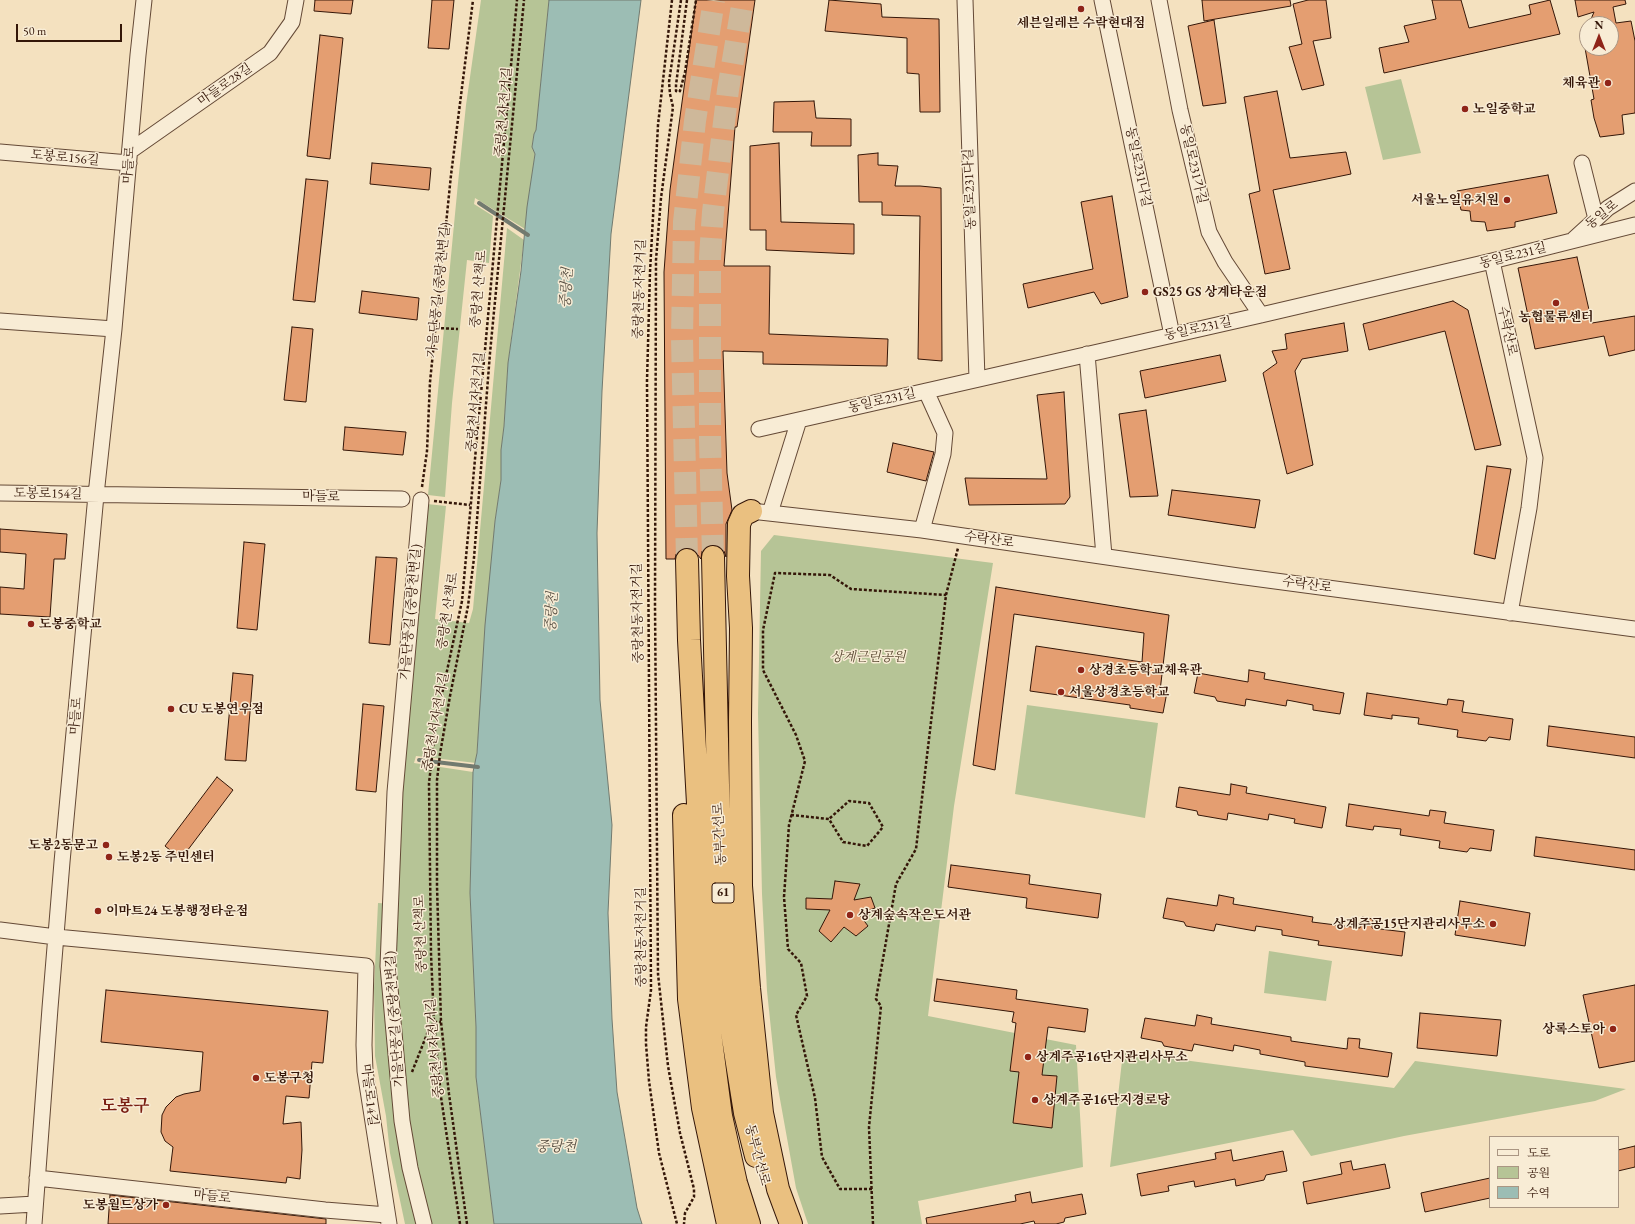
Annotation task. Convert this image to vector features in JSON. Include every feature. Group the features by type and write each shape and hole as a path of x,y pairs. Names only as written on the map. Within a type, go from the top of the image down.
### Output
{"highway":[{"path":"760,512 743,515 738,531 738,576 741,628 741,886 748,988 762,1113 778,1189 791,1224"},
{"name":"동부간선로","path":"713,557 719,831 732,1038 745,1113 761,1176 777,1224"},
{"name":"동부간선로","path":"687,560 689,640 711,1040 721,1116 736,1183 749,1224"},
{"path":"689,640 682,746 688,999 703,1108 728,1224"}],"street":[{"name":"마들로","path":"34,1224 56,937 96,495 114,329 144,0"},
{"name":"마들로28길","path":"130,157 270,53 292,22 296,0"},
{"name":"동일로231다길","path":"965,0 977,379"},
{"name":"동일로231나길","path":"1102,0 1172,335"},
{"name":"동일로231가길","path":"1159,0 1180,110 1209,232 1225,262 1261,315"},
{"name":"도봉로156길","path":"0,152 130,157"},
{"path":"1582,163 1596,219"},
{"name":"동일로","path":"1572,241 1608,208 1635,191"},
{"name":"동일로231길","path":"759,429 1261,315 1492,261 1635,225"},
{"name":"수락산로","path":"1492,261 1535,458 1529,508 1510,613"},
{"path":"0,321 114,329"},
{"path":"1088,354 1104,556"},
{"path":"922,530 943,454 945,433 926,391"},
{"path":"760,512 776,490 799,420"},
{"name":"도봉로154길","path":"0,493 96,495"},
{"name":"마들로","path":"96,495 402,499"},
{"name":"가을단풍길 (중랑천변길)","path":"421,500 395,792 388,966 402,1121 410,1168 424,1224"},
{"name":"수락산로","path":"760,512 922,530 1510,613 1635,629"},
{"path":"0,930 56,937"},
{"name":"마들로14길","path":"56,937 366,966 364,1045 365,1071 388,1219"},
{"name":"마들로","path":"37,1178 325,1210 388,1219"},
{"path":"0,1206 35,1204"}],"path":[{"name":"가을단풍길 (중랑천변길)","path":"421,500 427,451 430,382 451,175 473,0"},
{"name":"중랑천 산책로","path":"460,1224 442,1097 434,1022 428,800 436,722 462,601 517,0"},
{"name":"중랑천 자전거길","path":"503,225 524,0"},
{"name":"중랑천동자전거길","path":"672,0 659,102 649,279 647,512 651,990 646,1027 646,1044 650,1089 659,1153 677,1224"},
{"path":"681,0 670,82 670,94 673,107 661,198 656,260 655,605 658,974 668,1066 680,1132 694,1189 694,1197 685,1214 684,1224"},
{"path":"687,0 676,85 676,91 679,92 685,72 696,0"},
{"name":"중랑천서자전거길","path":"467,1224 449,1094 442,1022 437,886 436,800 440,754 470,596 490,353 503,225"},
{"path":"436,328 458,329"},
{"path":"446,502 470,505"},
{"path":"873,1224 869,1127 881,1006 876,999 896,884 916,849 946,595 961,536"},
{"path":"872,1189 840,1189 822,1157 814,1098 796,1015 807,996 801,963 788,949 784,897 789,825 805,761 796,734 763,670 763,630 775,573 830,575 851,589 946,595"},
{"path":"791,815 829,819 849,801 869,803 883,827 867,846 842,842 829,819"},
{"path":"411,1076 429,1029 434,1022 442,1022"}],"green space":[{"path":"481,0 549,0 536,131 534,134 532,147 535,154 525,229 475,198 474,204 493,216 489,263 467,260 452,403 445,497 428,495 466,105"},
{"path":"1401,79 1421,153 1383,160 1365,87"},
{"path":"507,228 524,240 508,363 501,450 501,480 495,521 476,763 416,756 414,763 473,772 470,893 476,1027 476,1077 494,1224 405,1224 390,1153 386,1116 375,1056 374,988 378,903 394,904 398,838 427,504 446,506 435,619 469,623 473,609"},
{"name":"상계근린공원","path":"774,535 993,563 954,806 928,1016 1076,1045 1083,1167 918,1201 922,1224 808,1224 796,1188 776,1077 767,991 762,894 758,713 761,551"},
{"path":"1027,705 1158,723 1145,818 1015,794"},
{"path":"1269,951 1332,961 1326,1001 1264,993"},
{"path":"1123,1052 1394,1088 1415,1061 1626,1089 1595,1101 1404,1136 1311,1156 1293,1130 1110,1167"}],"water":[{"name":"중랑천","path":"549,0 641,0 611,234 602,391 597,533 600,700 612,825 608,913 612,1019 617,1092 637,1208 642,1224 494,1224 476,1077 476,1027 470,893 473,772 477,753 485,625 495,521 501,480 501,450 508,363 535,154 532,147 536,130"}],"building":[{"path":"315,0 353,0 351,14 314,11"},
{"path":"432,0 454,0 449,49 428,48"},
{"path":"696,0 755,0 737,127 735,127 724,266 770,266 769,334 888,339 887,366 763,364 763,352 723,351 727,473 732,510 726,524 726,557 724,551 719,546 712,545 706,547 702,551 701,559 693,549 686,548 680,550 676,554 675,559 666,559 664,272 670,190"},
{"path":"829,0 881,4 882,17 939,19 940,112 920,112 919,74 907,73 907,38 825,31"},
{"path":"1202,0 1290,0 1291,6 1204,21"},
{"path":"1308,0 1326,0 1331,38 1313,41 1324,85 1302,90 1289,47 1302,44 1293,4"},
{"path":"1432,0 1461,0 1469,28 1531,14 1529,5 1550,0 1560,34 1384,73 1379,48 1409,42 1404,26 1436,19"},
{"name":"체육관","path":"1575,0 1625,0 1626,4 1613,7 1615,16 1592,16 1594,12 1578,17"},
{"path":"1214,20 1226,103 1203,106 1188,26"},
{"name":"체육관","path":"1631,21 1635,41 1635,113 1622,115 1624,134 1600,137 1594,118 1591,100 1594,99 1586,56 1619,56 1619,23"},
{"path":"320,35 343,38 330,159 307,156"},
{"path":"1277,91 1290,158 1346,152 1351,174 1273,190 1290,269 1265,274 1249,194 1260,191 1244,97"},
{"path":"814,101 816,118 851,119 851,146 811,146 812,132 773,132 774,102"},
{"path":"779,143 781,222 854,224 854,254 766,250 766,230 750,230 750,146"},
{"path":"878,153 878,165 898,166 895,186 941,188 942,361 918,359 920,216 882,215 882,202 859,202 858,155"},
{"path":"372,163 431,168 429,190 370,184"},
{"name":"서울노일유치원","path":"1548,175 1557,213 1515,222 1515,227 1487,231 1485,222 1471,221 1470,211 1461,210 1457,191"},
{"path":"306,179 328,181 315,302 293,300"},
{"path":"1112,196 1128,297 1101,304 1094,292 1028,308 1023,284 1093,269 1081,202"},
{"name":"농협물류센터","path":"1577,257 1592,323 1635,316 1635,350 1609,356 1604,336 1535,349 1518,268"},
{"path":"362,291 419,298 417,320 359,313"},
{"path":"1453,301 1468,310 1501,445 1475,450 1445,331 1369,350 1363,324"},
{"path":"1344,323 1348,351 1302,359 1295,371 1313,465 1287,474 1263,373 1277,363 1272,351 1287,349 1285,334"},
{"path":"292,327 313,329 306,402 284,400"},
{"path":"1220,355 1226,381 1145,398 1140,371"},
{"path":"1064,392 1070,497 1065,504 969,505 965,478 1047,479 1037,395"},
{"path":"1146,410 1158,496 1130,497 1119,414"},
{"path":"345,427 406,432 403,455 343,450"},
{"path":"893,443 934,452 926,481 887,472"},
{"path":"1487,466 1511,469 1495,559 1474,554"},
{"path":"1172,490 1260,500 1255,528 1168,515"},
{"name":"도봉중학교","path":"0,529 67,534 65,559 54,559 50,617 0,614 0,587 24,589 26,554 0,552"},
{"path":"244,542 265,544 257,630 237,628"},
{"path":"376,557 397,558 390,645 369,643"},
{"name":"서울상경초등학교","path":"996,587 1169,615 1160,691 1167,692 1163,713 1130,708 1130,705 1030,691 1036,646 1142,662 1144,633 1014,614 995,770 973,765"},
{"path":"1249,670 1265,673 1264,679 1344,693 1340,714 1313,710 1313,705 1287,700 1286,706 1246,699 1245,706 1217,701 1215,697 1194,693 1198,673 1248,682"},
{"path":"233,673 253,675 246,761 225,760"},
{"path":"1367,693 1447,705 1448,699 1464,701 1462,712 1513,719 1510,740 1489,737 1486,741 1457,737 1458,730 1418,724 1419,718 1392,715 1392,719 1364,715"},
{"path":"363,704 384,706 376,792 356,790"},
{"path":"1549,726 1635,737 1635,758 1547,746"},
{"path":"217,777 233,790 181,859 165,846"},
{"path":"1231,784 1247,787 1246,793 1326,807 1322,828 1294,823 1295,819 1269,814 1268,820 1228,813 1227,820 1198,815 1197,811 1176,807 1179,787 1230,795"},
{"path":"1349,804 1429,816 1430,810 1446,812 1444,823 1494,830 1491,851 1470,848 1467,852 1439,848 1440,841 1400,835 1401,829 1374,826 1373,830 1346,826"},
{"path":"1536,837 1635,850 1635,870 1534,856"},
{"path":"951,865 1030,875 1029,884 1101,894 1098,918 1026,908 1027,898 948,887"},
{"path":"835,881 860,884 854,900 871,897 875,908 859,914 868,926 856,936 844,927 831,942 819,931 830,910 806,909 806,898 832,899"},
{"path":"1219,895 1234,898 1233,904 1313,917 1312,922 1360,928 1362,917 1373,919 1372,928 1405,932 1402,956 1318,945 1319,941 1282,935 1282,930 1256,926 1255,931 1216,924 1214,931 1186,926 1184,922 1163,918 1167,898 1217,906"},
{"name":"상계주공15단지관리사무소","path":"1460,901 1530,913 1525,946 1455,935"},
{"path":"937,979 1017,990 1016,999 1088,1009 1085,1032 1048,1027 1042,1075 1057,1076 1052,1128 1013,1123 1019,1072 1010,1071 1016,1023 1012,1022 1014,1012 934,1001"},
{"name":"상록스토아","path":"1635,985 1635,1061 1599,1068 1583,995"},
{"name":"도봉구청","path":"106,990 328,1011 323,1063 312,1062 309,1098 286,1096 283,1124 301,1122 302,1150 300,1179 287,1177 286,1183 170,1171 173,1147 165,1141 161,1132 162,1115 166,1107 176,1097 200,1091 203,1052 101,1042"},
{"path":"1420,1013 1501,1020 1497,1056 1417,1048"},
{"path":"1197,1015 1212,1018 1211,1024 1291,1037 1291,1041 1347,1049 1348,1038 1360,1039 1359,1048 1392,1053 1388,1077 1305,1066 1305,1062 1260,1054 1260,1050 1234,1045 1233,1051 1194,1044 1192,1051 1164,1046 1162,1042 1141,1038 1145,1018 1195,1026"},
{"path":"1635,1146 1635,1167 1619,1171 1619,1150"},
{"path":"1231,1150 1233,1161 1283,1151 1287,1171 1266,1175 1264,1180 1236,1186 1235,1179 1195,1187 1194,1181 1168,1186 1169,1191 1141,1196 1137,1174 1216,1159 1215,1153"},
{"path":"1351,1161 1353,1170 1385,1164 1390,1188 1307,1204 1303,1182 1342,1174 1340,1163"},
{"path":"1489,1178 1489,1198 1425,1212 1421,1193"},
{"path":"1030,1192 1032,1203 1082,1194 1086,1214 1065,1218 1064,1222 1056,1224 1035,1224 1034,1221 1020,1224 927,1224 926,1218 1016,1201 1015,1195"},
{"name":"도봉월드상가","path":"110,1195 326,1219 326,1224 108,1224"}],"waterway":[{"path":"479,203 528,235"},
{"path":"419,760 478,767"}],"tunnel":[{"path":"687,560 682,338 684,222 695,121 714,0"},
{"path":"713,557 710,440 710,257 713,212 728,90 743,0"}],"place":[{"name":"세븐일레븐 수락현대점","path":"1081,9"},
{"name":"체육관","path":"1608,83"},
{"name":"노일중학교","path":"1465,109"},
{"name":"서울노일유치원","path":"1507,200"},
{"name":"GS25 GS 상계타운점","path":"1145,292"},
{"name":"농협물류센터","path":"1556,303"},
{"name":"도봉중학교","path":"31,624"},
{"name":"상경초등학교체육관","path":"1081,670"},
{"name":"서울상경초등학교","path":"1061,692"},
{"name":"CU 도봉연우점","path":"171,709"},
{"name":"도봉2동문고","path":"106,845"},
{"name":"도봉2동 주민센터","path":"109,857"},
{"name":"이마트24 도봉행정타운점","path":"98,911"},
{"name":"상계숲속작은도서관","path":"850,915"},
{"name":"상계주공15단지관리사무소","path":"1493,924"},
{"name":"상록스토아","path":"1613,1029"},
{"name":"상계주공16단지관리사무소","path":"1028,1057"},
{"name":"도봉구청","path":"256,1078"},
{"name":"상계주공16단지경로당","path":"1035,1100"},
{"name":"도봉월드상가","path":"166,1205"}],"district":[{"name":"도봉구","path":"125,1106"}]}
